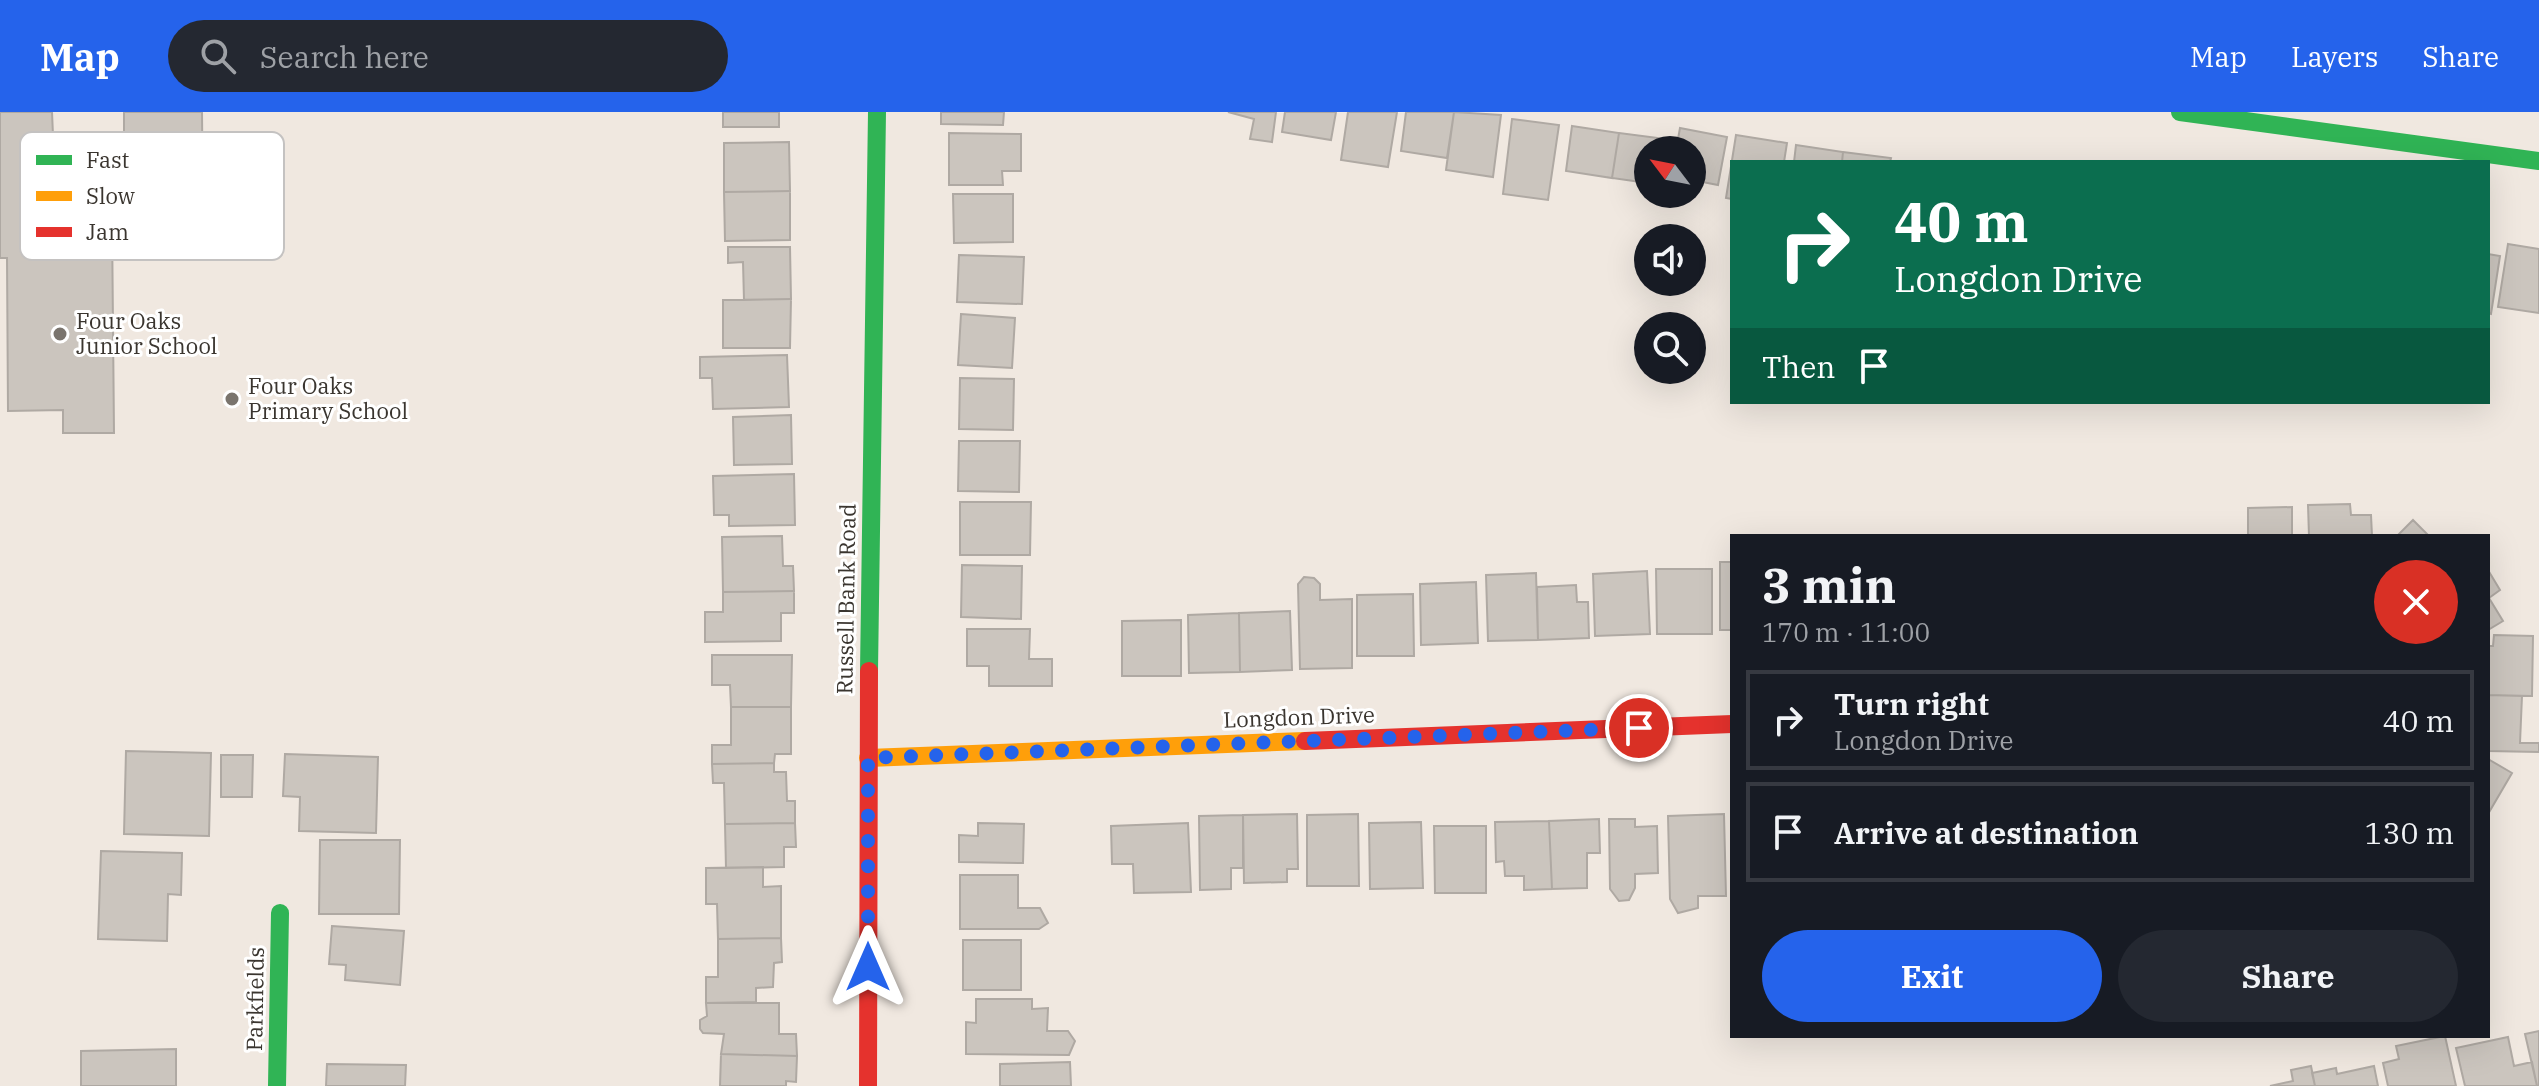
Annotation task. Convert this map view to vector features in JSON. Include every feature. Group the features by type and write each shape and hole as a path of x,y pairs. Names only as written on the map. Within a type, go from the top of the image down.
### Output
{"street":[{"name":"Russell Bank Road","path":"868,1086 868,758 877,112"},
{"path":"2180,112 2539,161"},
{"name":"Longdon Drive","path":"868,758 1730,724"},
{"name":"Parkfields","path":"277,1086 280,913"}],"building":[{"path":"0,112 52,112 53,132 20,132 20,260 112,260 114,433 63,433 63,410 8,411 7,258 0,258"},
{"path":"124,112 202,112 202,132 124,132"},
{"path":"723,112 779,112 779,127 723,127"},
{"path":"941,112 1004,112 1003,125 941,124"},
{"path":"1228,112 1276,112 1272,142 1250,139 1254,119"},
{"path":"1285,112 1336,112 1331,140 1282,132"},
{"path":"1348,112 1397,112 1388,167 1341,160"},
{"path":"1406,112 1454,112 1447,158 1401,151"},
{"path":"1454,112 1501,115 1493,177 1446,170"},
{"path":"1512,119 1559,125 1548,200 1503,194"},
{"path":"1572,126 1619,133 1612,178 1566,171"},
{"path":"1680,128 1727,137 1718,185 1706,183 1706,136 1679,136"},
{"path":"949,133 1021,134 1021,171 1002,171 1003,185 949,185"},
{"path":"1619,133 1642,136 1634,136 1634,181 1612,178"},
{"path":"1736,135 1787,143 1784,160 1732,160"},
{"path":"789,142 790,191 724,192 724,143"},
{"path":"1796,145 1843,152 1842,160 1794,160"},
{"path":"1843,152 1891,158 1890,160 1842,160"},
{"path":"1730,173 1730,199 1726,198"},
{"path":"790,191 790,240 725,241 724,192"},
{"path":"953,194 1013,194 1013,242 954,243"},
{"path":"2508,244 2539,249 2539,313 2498,307"},
{"path":"728,247 790,247 791,299 744,300 743,262 728,263"},
{"path":"2490,254 2500,256 2490,314"},
{"path":"959,255 1024,257 1022,304 957,302"},
{"path":"791,299 790,348 723,348 723,300"},
{"path":"961,314 1015,318 1012,368 958,365"},
{"path":"787,355 789,407 713,409 712,378 700,378 700,357"},
{"path":"960,378 1014,379 1013,430 959,429"},
{"path":"791,415 792,464 734,465 733,417"},
{"path":"959,441 1020,441 1019,492 958,491"},
{"path":"794,474 795,525 729,526 729,515 714,515 713,476"},
{"path":"960,502 1031,502 1030,555 960,555"},
{"path":"2350,504 2351,515 2371,515 2372,534 2309,534 2308,505"},
{"path":"2292,507 2292,534 2248,534 2248,508"},
{"path":"2413,520 2427,534 2399,534"},
{"path":"782,536 783,566 793,566 794,591 723,592 722,537"},
{"path":"1720,562 1730,562 1730,630 1720,630"},
{"path":"962,565 1022,566 1021,619 961,617"},
{"path":"1656,569 1712,569 1712,634 1657,634"},
{"path":"1647,571 1650,634 1595,636 1593,574"},
{"path":"1536,573 1538,640 1488,641 1486,575"},
{"path":"2490,573 2500,590 2490,597"},
{"path":"1304,577 1314,578 1320,584 1320,600 1352,599 1352,668 1300,669 1298,584"},
{"path":"1476,582 1478,643 1421,645 1420,584"},
{"path":"1576,585 1577,602 1588,602 1589,638 1538,640 1537,587"},
{"path":"794,591 794,613 781,613 781,641 705,642 705,612 723,612 723,592"},
{"path":"1413,594 1414,656 1357,656 1357,595"},
{"path":"2490,600 2503,621 2490,629"},
{"path":"1290,611 1292,670 1240,672 1239,613"},
{"path":"1239,613 1240,672 1189,673 1188,615"},
{"path":"1181,620 1181,676 1122,676 1122,621"},
{"path":"967,629 1030,629 1029,659 1052,659 1052,686 989,686 989,666 967,666"},
{"path":"2494,635 2533,636 2532,696 2490,695 2490,646 2493,646"},
{"path":"712,655 792,655 791,707 731,707 730,685 712,685"},
{"path":"2490,695 2522,696 2520,743 2539,743 2539,752 2490,751"},
{"path":"731,707 791,707 791,754 775,754 774,763 712,764 712,745 731,745"},
{"path":"126,751 211,753 209,836 124,834"},
{"path":"285,754 378,757 376,833 299,831 300,797 283,796"},
{"path":"221,755 253,755 252,797 221,797"},
{"path":"2490,760 2512,773 2490,811"},
{"path":"774,763 774,772 786,772 787,801 795,801 795,823 725,824 724,783 713,783 712,764"},
{"path":"1297,814 1298,869 1287,869 1287,882 1244,883 1243,815"},
{"path":"1358,814 1359,886 1307,886 1307,815"},
{"path":"1724,814 1726,896 1698,896 1698,908 1678,913 1670,899 1668,816"},
{"path":"1243,815 1243,868 1231,868 1231,889 1200,890 1199,816"},
{"path":"1599,819 1600,853 1587,853 1587,888 1552,889 1549,821"},
{"path":"1609,819 1635,819 1635,827 1657,826 1658,873 1635,874 1635,888 1629,900 1619,901 1610,889"},
{"path":"1549,821 1552,889 1524,890 1524,876 1505,876 1504,861 1496,862 1495,822"},
{"path":"1421,822 1423,888 1370,889 1369,823"},
{"path":"795,823 796,847 784,847 784,867 726,868 725,824"},
{"path":"978,823 1024,824 1023,863 959,862 959,835 978,836"},
{"path":"1188,823 1191,892 1134,893 1133,864 1112,864 1111,826"},
{"path":"1434,826 1486,826 1486,893 1435,893"},
{"path":"320,840 400,840 399,914 319,914"},
{"path":"101,851 182,853 181,895 168,894 167,941 98,939"},
{"path":"763,867 763,887 781,886 781,938 718,939 717,904 706,904 706,868"},
{"path":"960,875 1018,875 1018,908 1040,908 1048,923 1039,929 960,929"},
{"path":"332,926 404,931 400,985 345,980 346,965 329,964"},
{"path":"781,938 782,962 774,963 773,987 756,988 756,1002 706,1003 706,977 718,977 718,939"},
{"path":"963,940 1021,940 1021,990 963,990"},
{"path":"976,999 1032,999 1032,1009 1048,1008 1047,1031 1068,1031 1075,1041 1069,1055 966,1054 966,1022 976,1023"},
{"path":"706,1003 779,1003 779,1034 796,1034 797,1056 721,1054 724,1034 703,1033 700,1029 700,1020 707,1016"},
{"path":"2539,1031 2539,1086 2537,1086 2525,1034"},
{"path":"2508,1037 2514,1066 2532,1062 2537,1086 2465,1086 2456,1048"},
{"path":"2445,1038 2456,1086 2388,1086 2383,1063 2399,1059 2396,1046"},
{"path":"176,1049 176,1086 81,1086 81,1051"},
{"path":"721,1054 797,1056 796,1082 786,1081 786,1086 720,1086"},
{"path":"1070,1062 1071,1086 1000,1086 1000,1064"},
{"path":"327,1064 406,1065 405,1086 326,1086"},
{"path":"2311,1066 2315,1086 2270,1086 2293,1081 2291,1070"},
{"path":"2374,1066 2378,1086 2315,1086 2312,1073 2336,1068 2337,1074"}],"traffic: fast":[{"path":"869,671 877,112"},
{"path":"2180,112 2539,161"},
{"path":"277,1086 280,913"}],"traffic: slow":[{"path":"868,758 1305,741"}],"traffic: jam":[{"path":"868,1086 869,671"},
{"path":"1305,741 1730,724"}],"place":[{"name":"Four Oaks Junior School","path":"60,334"},
{"name":"Four Oaks Primary School","path":"232,399"}],"route":[{"path":"868,967 868,758 1639,728"}]}
